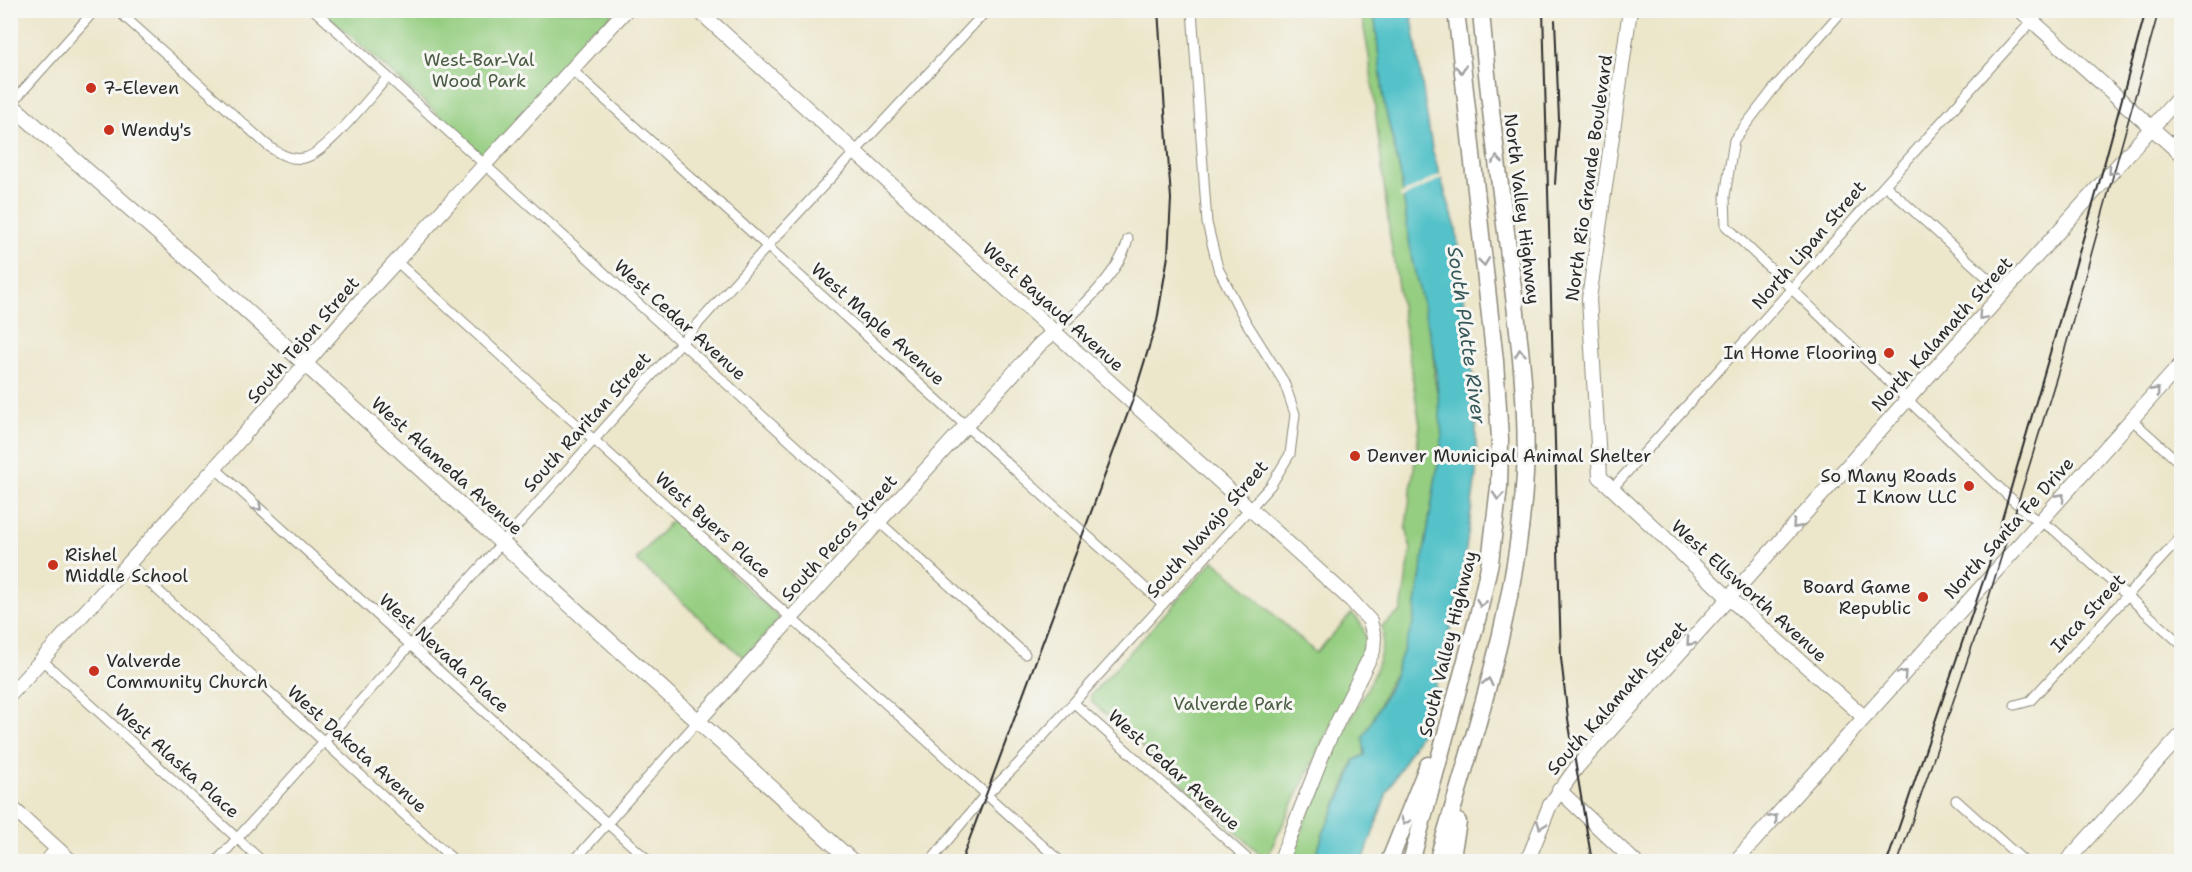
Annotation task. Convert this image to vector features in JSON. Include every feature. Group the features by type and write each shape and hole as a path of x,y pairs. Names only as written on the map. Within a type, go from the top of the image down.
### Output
{"highway":[{"name":"South Valley Highway","path":"1411,861 1484,590 1495,523 1500,456 1498,395 1456,10"},
{"name":"North Valley Highway","path":"1474,739 1506,611 1517,552 1525,473 1525,411 1481,10"},
{"path":"1389,861 1464,669"},
{"path":"1437,861 1474,739"},
{"path":"1451,861 1474,739"}],"main road":[{"name":"West Alameda Avenue","path":"11,104 305,365 853,861"}],"street":[{"path":"11,104 95,10"},
{"path":"117,10 266,144 289,158 305,158 322,149 388,77"},
{"name":"West Cedar Avenue","path":"314,10 1024,654"},
{"name":"South Tejon Street","path":"10,696 215,468 396,261 626,10"},
{"name":"West Bayaud Avenue","path":"698,10 1361,609 1370,621 1374,637 1371,656 1327,743 1280,861"},
{"name":"South Raritan Street","path":"216,861 768,246 987,10"},
{"name":"South Navajo Street","path":"930,861 986,794 1006,778 1276,480 1287,460 1293,440 1295,414 1288,391 1246,321 1218,268 1207,223 1192,10"},
{"name":"North Rio Grande Boulevard","path":"1611,490 1600,477 1589,299 1630,10"},
{"path":"1843,10 1775,87 1734,140 1725,196 1726,226 1791,291 2008,496 2040,520 2181,645"},
{"path":"2020,10 2181,155"},
{"name":"North Lipan Street","path":"1611,490 2032,21"},
{"name":"West Maple Avenue","path":"571,69 1163,604"},
{"name":"North Kalamath Street","path":"1730,599 2181,94"},
{"path":"1885,185 2003,292"},
{"name":"South Pecos Street","path":"573,861 878,521 1040,344 1115,267 1125,252 1128,239"},
{"name":"West Byers Place","path":"396,261 1061,861"},
{"name":"North Santa Fe Drive","path":"1735,861 2181,363"},
{"path":"2131,419 2181,465"},
{"name":"West Nevada Place","path":"215,468 650,861"},
{"name":"West Ellsworth Avenue","path":"1611,490 1864,717"},
{"name":"Inca Street","path":"2015,705 2030,701 2181,536"},
{"name":"West Dakota Avenue","path":"129,564 456,861"},
{"name":"South Kalamath Street","path":"1527,861 1547,810 1559,790 1730,599"},
{"name":"West Alaska Place","path":"42,660 263,861"},
{"name":"West Cedar Avenue","path":"1074,703 1251,861"},
{"path":"2066,861 2181,734"},
{"path":"1559,790 1635,861"},
{"path":"1956,800 2025,861"},
{"path":"10,806 72,861"},
{"path":"43,861 56,847"}],"green space":[{"name":"West-Bar-Val Wood Park","path":"323,11 615,11 484,156"},
{"path":"1361,11 1374,11 1384,103 1400,172 1412,260 1434,351 1434,376 1441,411 1442,438 1413,624 1404,654 1381,700 1365,755 1354,760 1316,858 1314,861 1291,862 1323,773 1373,676 1383,642 1382,626 1401,611 1411,550 1406,526 1420,425 1390,237 1369,56"},
{"path":"672,520 780,618 744,658 636,560"},
{"name":"Valverde Park","path":"1214,560 1316,653 1352,613 1358,619 1364,632 1365,646 1359,668 1266,859 1092,702 1091,695"}],"water":[{"name":"South Platte River","path":"1374,11 1411,11 1432,149 1456,228 1476,404 1476,475 1461,585 1425,725 1387,792 1363,861 1314,862 1324,831 1346,786 1355,760 1365,755 1363,738 1391,684 1413,624 1442,438 1434,351 1412,260 1400,172 1384,103"}],"pier":[{"path":"1443,173 1444,177 1401,199 1400,195"}],"tram line":[{"path":"1898,862 1988,600 2063,356 2159,10"}],"railway":[{"path":"961,862 1132,402 1157,321 1168,256 1171,199 1158,10"},
{"path":"1543,10 1561,658 1568,719 1592,862"},
{"path":"1887,862 1989,564 2098,187 2146,10"},
{"path":"1555,20 1559,120 1555,184"}],"place":[{"name":"7-Eleven","path":"91,88"},
{"name":"Wendy's","path":"109,130"},
{"name":"In Home Flooring","path":"1889,353"},
{"name":"Denver Municipal Animal Shelter","path":"1355,456"},
{"name":"So Many Roads I Know LLC","path":"1969,486"},
{"name":"Rishel Middle School","path":"53,565"},
{"name":"Board Game Republic","path":"1923,597"},
{"name":"Valverde Community Church","path":"94,671"}]}
